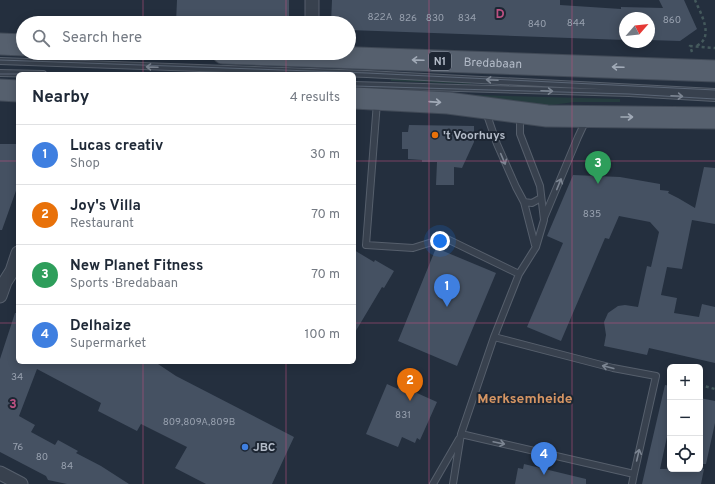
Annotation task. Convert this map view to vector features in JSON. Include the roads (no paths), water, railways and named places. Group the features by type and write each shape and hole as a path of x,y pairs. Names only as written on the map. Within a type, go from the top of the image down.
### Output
{"main road":[{"path":"0,44 16,45"},
{"name":"Bredabaan","path":"356,57 715,71"},
{"path":"0,90 16,91"},
{"path":"356,98 448,103 547,116 715,118"}],"street":[{"path":"312,0 312,16"},
{"path":"0,296 4,282 12,271 16,259"},
{"path":"0,473 22,484"}],"lane":[{"path":"0,62 305,72"},
{"path":"0,72 16,73"},
{"path":"356,74 715,92"},
{"path":"356,85 629,93 715,98"},
{"path":"377,99 366,245 414,248 445,238 519,274"},
{"path":"485,109 497,144 524,202 536,247"},
{"path":"520,113 520,134 540,186 544,220"},
{"path":"453,484 461,434 494,337 519,274 536,247 544,220 578,137 588,117"},
{"path":"524,202 532,203 541,198"},
{"path":"494,337 612,368 656,376 632,484"},
{"path":"461,434 634,474"},
{"path":"433,484 461,434"}],"tram line":[{"path":"0,60 339,72"},
{"path":"356,73 715,90"},
{"path":"0,74 16,74"},
{"path":"356,86 629,94 715,99"}],"place":[{"name":"'t Voorhuys","path":"435,135"},
{"name":"New Planet Fitness","path":"598,184"},
{"name":"Lucas creativ","path":"447,307"},
{"name":"Joy's Villa","path":"410,401"},
{"name":"JBC","path":"245,447"},
{"name":"Delhaize","path":"544,475"}],"district":[{"name":"Merksemheide","path":"525,398"}]}
